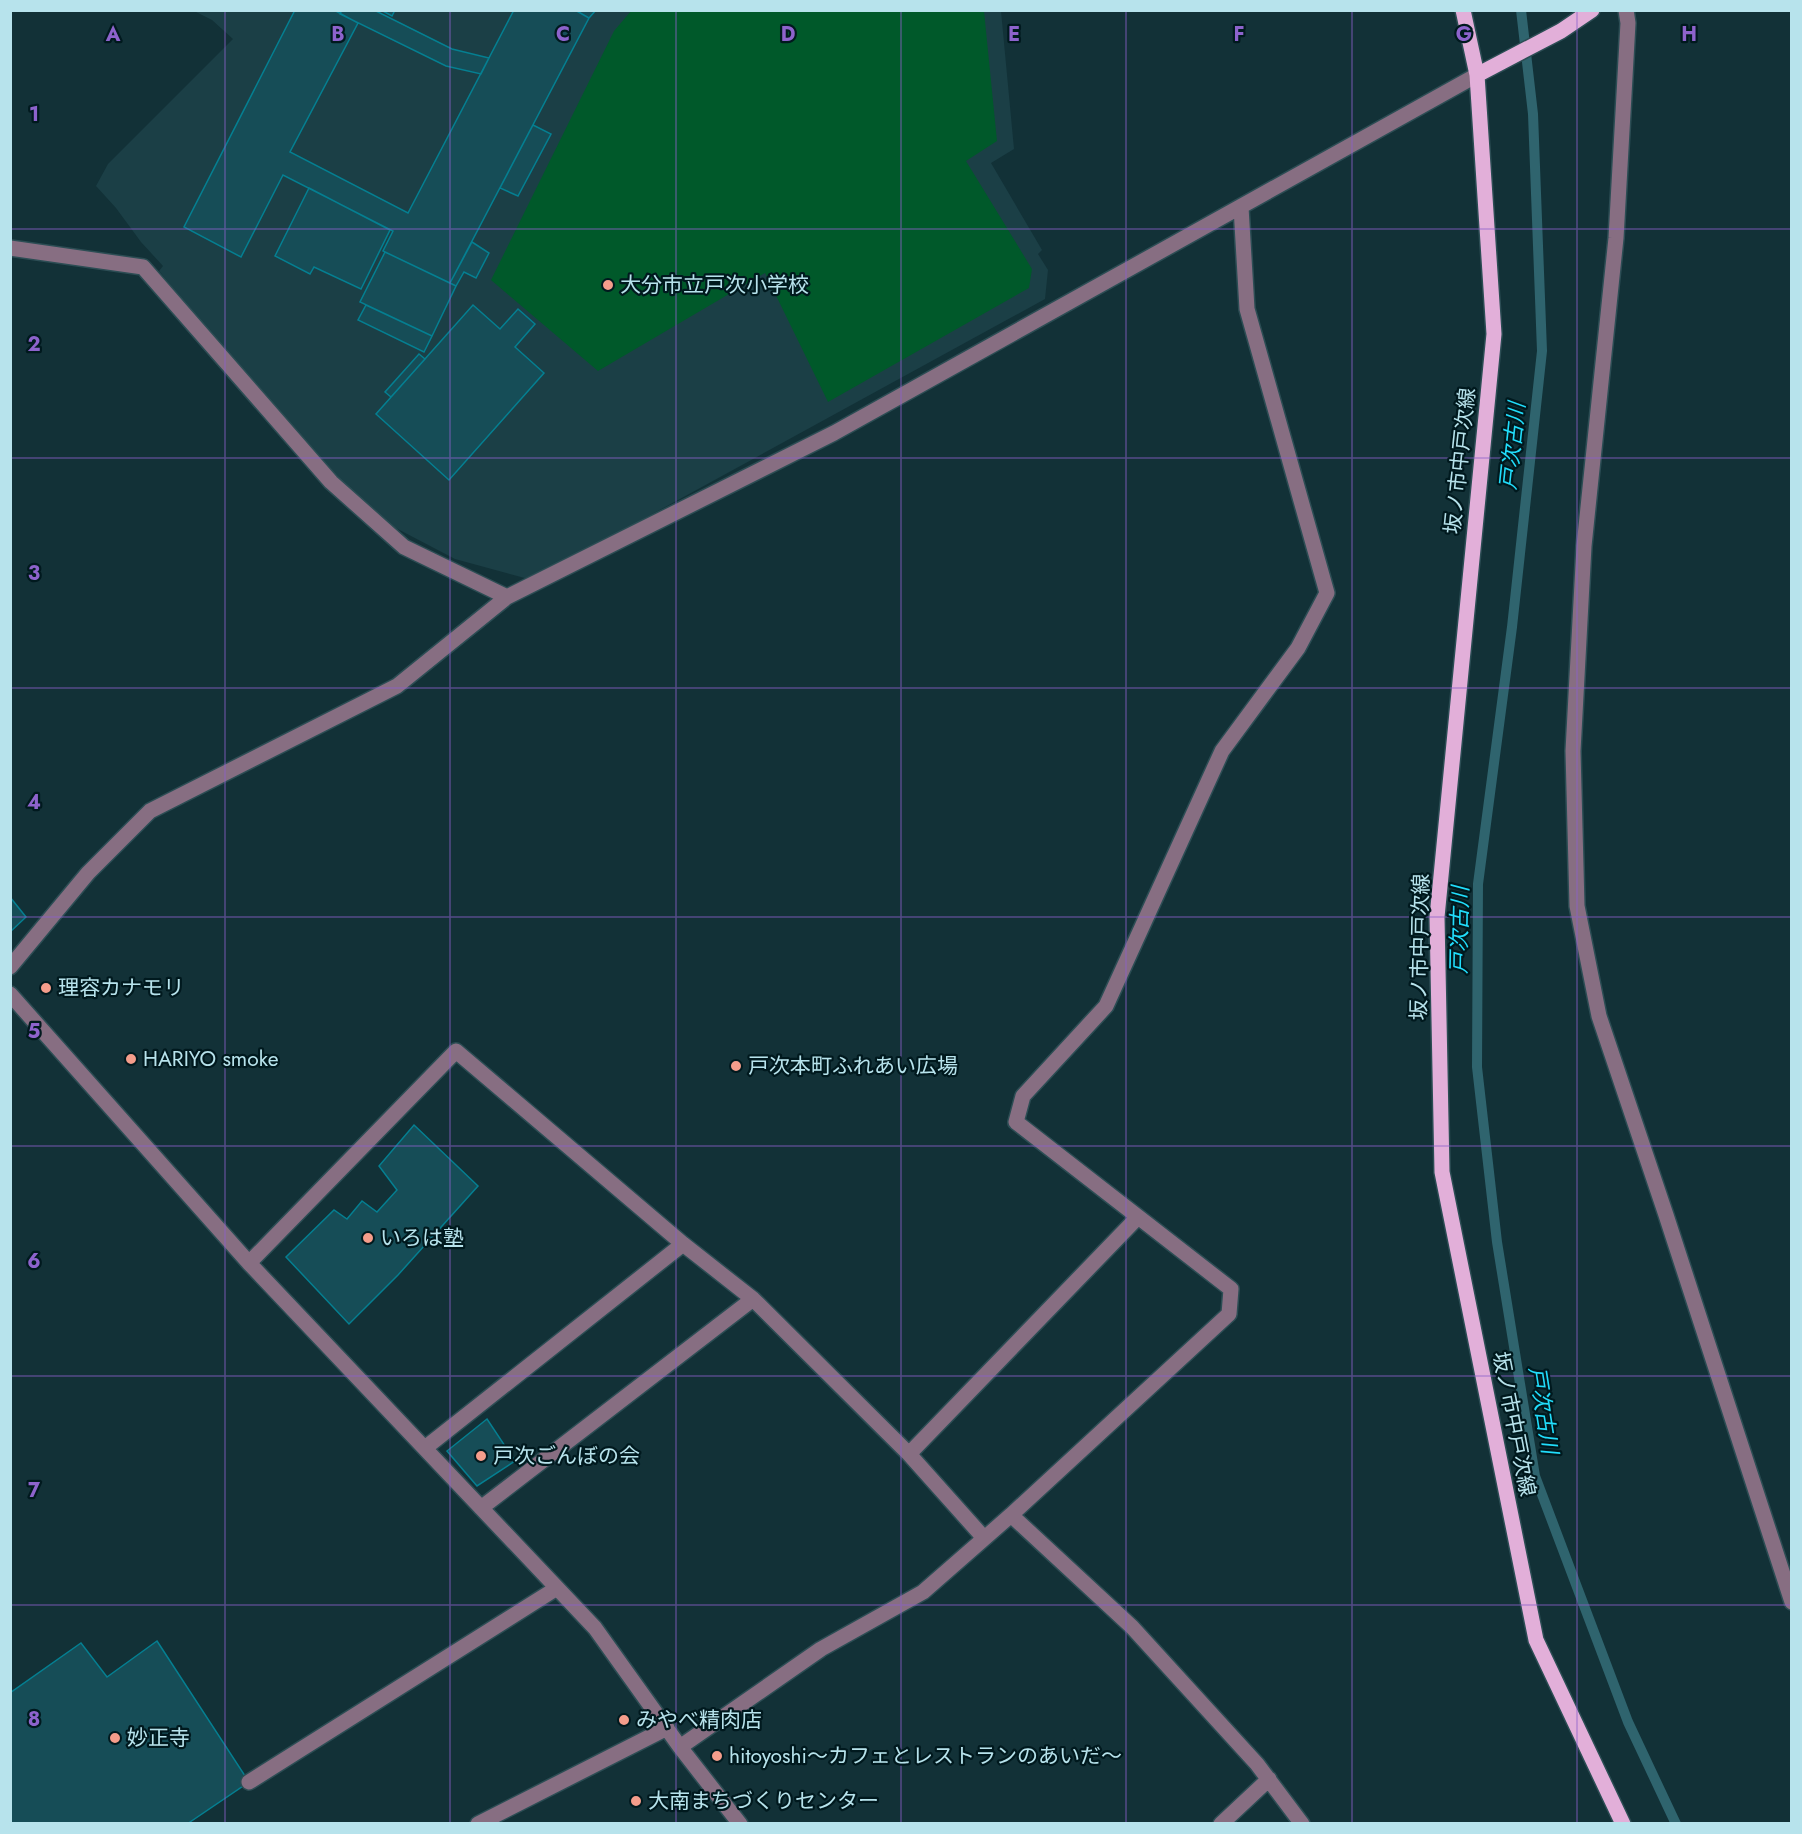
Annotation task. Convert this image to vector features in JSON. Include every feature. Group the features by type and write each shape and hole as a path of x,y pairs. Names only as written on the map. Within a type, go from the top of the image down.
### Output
{"main road":[{"name":"坂ノ市中戸次線","path":"1463,10 1477,75 1494,334 1437,917 1442,1172 1536,1640 1623,1824"},
{"path":"1477,75 1561,31 1592,10"}],"street":[{"path":"1626,10 1628,22 1616,238 1584,558 1573,751 1577,906 1599,1016 1791,1602"},
{"path":"10,967 88,873 150,811 397,686 507,597 834,433 1477,75"},
{"path":"680,1747 821,1649 923,1592 1011,1515 1230,1314 1231,1289 1016,1122 1023,1096 1106,1006 1222,751 1298,648 1327,593 1247,309 1241,207"},
{"path":"10,248 142,267 332,482 404,547 507,597"},
{"path":"10,994 249,1263 595,1628 680,1747 740,1824"},
{"path":"249,1263 456,1051 683,1244 753,1299 909,1454 984,1538"},
{"path":"909,1454 1138,1217"},
{"path":"424,1448 683,1244"},
{"path":"482,1508 753,1299"},
{"path":"1011,1515 1132,1627 1257,1764 1302,1824"},
{"path":"249,1782 557,1588"},
{"path":"478,1824 667,1728"},
{"path":"1221,1824 1269,1779"}],"shaded area":[{"name":"大分市立戸次小学校","path":"194,11 1001,11 1014,149 991,163 1042,250 1038,254 1048,270 1045,299 532,580 455,559 390,525 323,472 159,271 163,266 96,186 108,164 233,39 212,20"}],"green space":[{"path":"631,11 984,11 997,141 966,161 1032,269 1029,288 828,402 765,273 598,371 491,280 614,31"}],"building":[{"path":"295,10 334,10 358,23 290,152 408,213 514,10 575,10 589,18 450,283 383,251 393,231 283,175 241,257 184,227"},
{"path":"342,10 374,10 452,49 489,58 481,74 446,66 340,14"},
{"path":"381,10 395,10 392,16"},
{"path":"575,10 596,10 589,18"},
{"path":"533,125 551,134 518,196 500,188"},
{"path":"309,188 390,230 361,289 314,267 310,274 275,256"},
{"path":"472,242 489,253 476,278 464,272 456,286 450,283"},
{"path":"385,252 456,286 432,336 360,302"},
{"path":"366,305 432,336 424,352 358,320"},
{"path":"473,305 500,329 518,309 535,324 515,347 544,373 449,480 376,414"},
{"path":"419,354 425,359 391,397 385,392"},
{"path":"10,897 26,917 10,932"},
{"name":"いろは塾","path":"414,1125 478,1186 398,1275 349,1324 286,1257 334,1210 347,1219 362,1201 377,1212 397,1190 379,1166"},
{"name":"戸次ごんぼの会","path":"487,1419 515,1461 477,1486 447,1451"},
{"name":"妙正寺","path":"157,1641 249,1782 187,1824 10,1824 10,1693 81,1643 107,1677"}],"waterway":[{"name":"戸次古川","path":"1521,10 1533,114 1542,351 1512,627 1478,884 1477,1067 1497,1242 1535,1476 1628,1722 1676,1824"}],"place":[{"name":"大分市立戸次小学校","path":"608,285"},
{"name":"理容カナモリ","path":"46,988"},
{"name":"HARIYO smoke","path":"131,1059"},
{"name":"戸次本町ふれあい広場","path":"736,1066"},
{"name":"いろは塾","path":"368,1238"},
{"name":"戸次ごんぼの会","path":"481,1456"},
{"name":"みやべ精肉店","path":"624,1720"},
{"name":"妙正寺","path":"115,1738"},
{"name":"hitoyoshi～カフェとレストランのあいだ～","path":"717,1756"},
{"name":"大南まちづくりセンター","path":"636,1801"}]}
